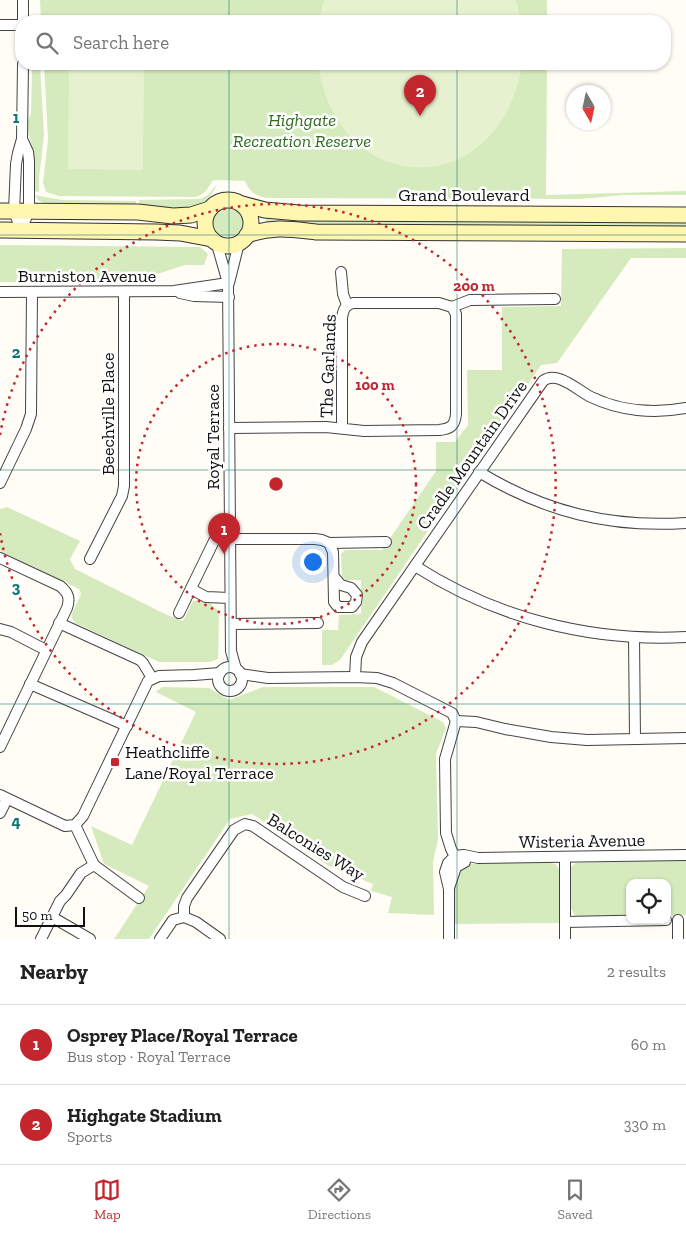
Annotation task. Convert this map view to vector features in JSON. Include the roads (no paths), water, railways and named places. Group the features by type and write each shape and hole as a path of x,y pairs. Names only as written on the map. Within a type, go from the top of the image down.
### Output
{"street":[{"path":"23,0 23,15"},
{"path":"0,25 15,25"},
{"path":"21,230 14,211 17,158 22,139 23,70"},
{"path":"14,211 30,161 22,139"},
{"path":"14,211 138,212 172,216 191,215 210,209 224,200 231,200 242,204 250,214 250,228 243,239"},
{"name":"Grand Boulevard","path":"242,204 265,210 299,213 686,214"},
{"path":"210,209 206,228 214,240"},
{"path":"668,215 686,210"},
{"path":"0,230 180,233 214,240 227,245 262,230 278,228 316,232 686,234"},
{"name":"Royal Terrace","path":"228,283 243,239"},
{"name":"Royal Terrace","path":"214,240 228,283 230,624 231,651 238,671"},
{"name":"The Garlands","path":"341,272 343,294 347,305"},
{"name":"Burniston Avenue","path":"0,292 174,291 228,283"},
{"name":"Burniston Avenue","path":"174,291 194,296 228,297"},
{"path":"0,482 26,429 31,414 32,292"},
{"name":"Beechville Place","path":"90,559 122,496 124,486 124,292"},
{"path":"452,306 470,300 555,299"},
{"name":"The Garlands","path":"230,428 342,428 364,431 446,430 453,425 456,414 456,314 452,306 439,303 353,303 347,305 343,311 342,318 342,428"},
{"name":"Cradle Mountain Drive","path":"355,677 356,657 362,642 543,381 550,377 556,377 592,397 621,407 653,411 686,408"},
{"path":"479,472 504,487 541,503 587,517 626,523 662,525 686,523"},
{"path":"230,539 315,539 329,543 386,542"},
{"path":"179,613 214,541"},
{"path":"329,543 333,552 334,577"},
{"path":"0,558 60,586 67,592 69,598 69,603 60,623 0,747"},
{"path":"416,566 446,585 517,615 585,632 634,637 686,637"},
{"path":"191,589 206,597 230,598"},
{"path":"60,623 140,660 152,678"},
{"path":"230,624 318,623"},
{"path":"0,629 11,632 46,650"},
{"path":"634,637 635,739"},
{"name":"Royal Terrace","path":"222,670 231,651"},
{"path":"0,813 3,797 65,826 75,825 83,816 146,684 152,678 167,675 194,675 222,670 228,667 268,678 377,678 393,683 447,710 455,717 456,721 445,764 446,833 457,860 449,889 449,939"},
{"path":"220,686 218,679 222,670"},
{"path":"238,671 242,680 239,686"},
{"path":"194,675 229,691 239,686 268,678"},
{"path":"30,684 127,726"},
{"path":"456,721 476,722 551,737 587,740 686,738"},
{"name":"Balconies Way","path":"184,917 184,906 187,898 234,830 245,824 258,829 343,887 365,896"},
{"path":"75,825 94,865 139,898"},
{"name":"Wisteria Avenue","path":"457,860 464,855 478,858 686,856"},
{"path":"565,857 565,939"},
{"path":"41,939 56,906 71,888 80,873 94,865"},
{"path":"52,916 90,939"},
{"path":"160,939 173,920 180,917 196,922 220,939"},
{"path":"565,922 674,920 678,939"}],"place":[{"name":"Highgate Stadium","path":"420,116"},
{"name":"Osprey Place/Royal Terrace","path":"224,554"},
{"name":"Heathcliffe Lane/Royal Terrace","path":"115,762"}],"park label":[{"name":"Highgate Recreation Reserve","path":"302,130"}]}
